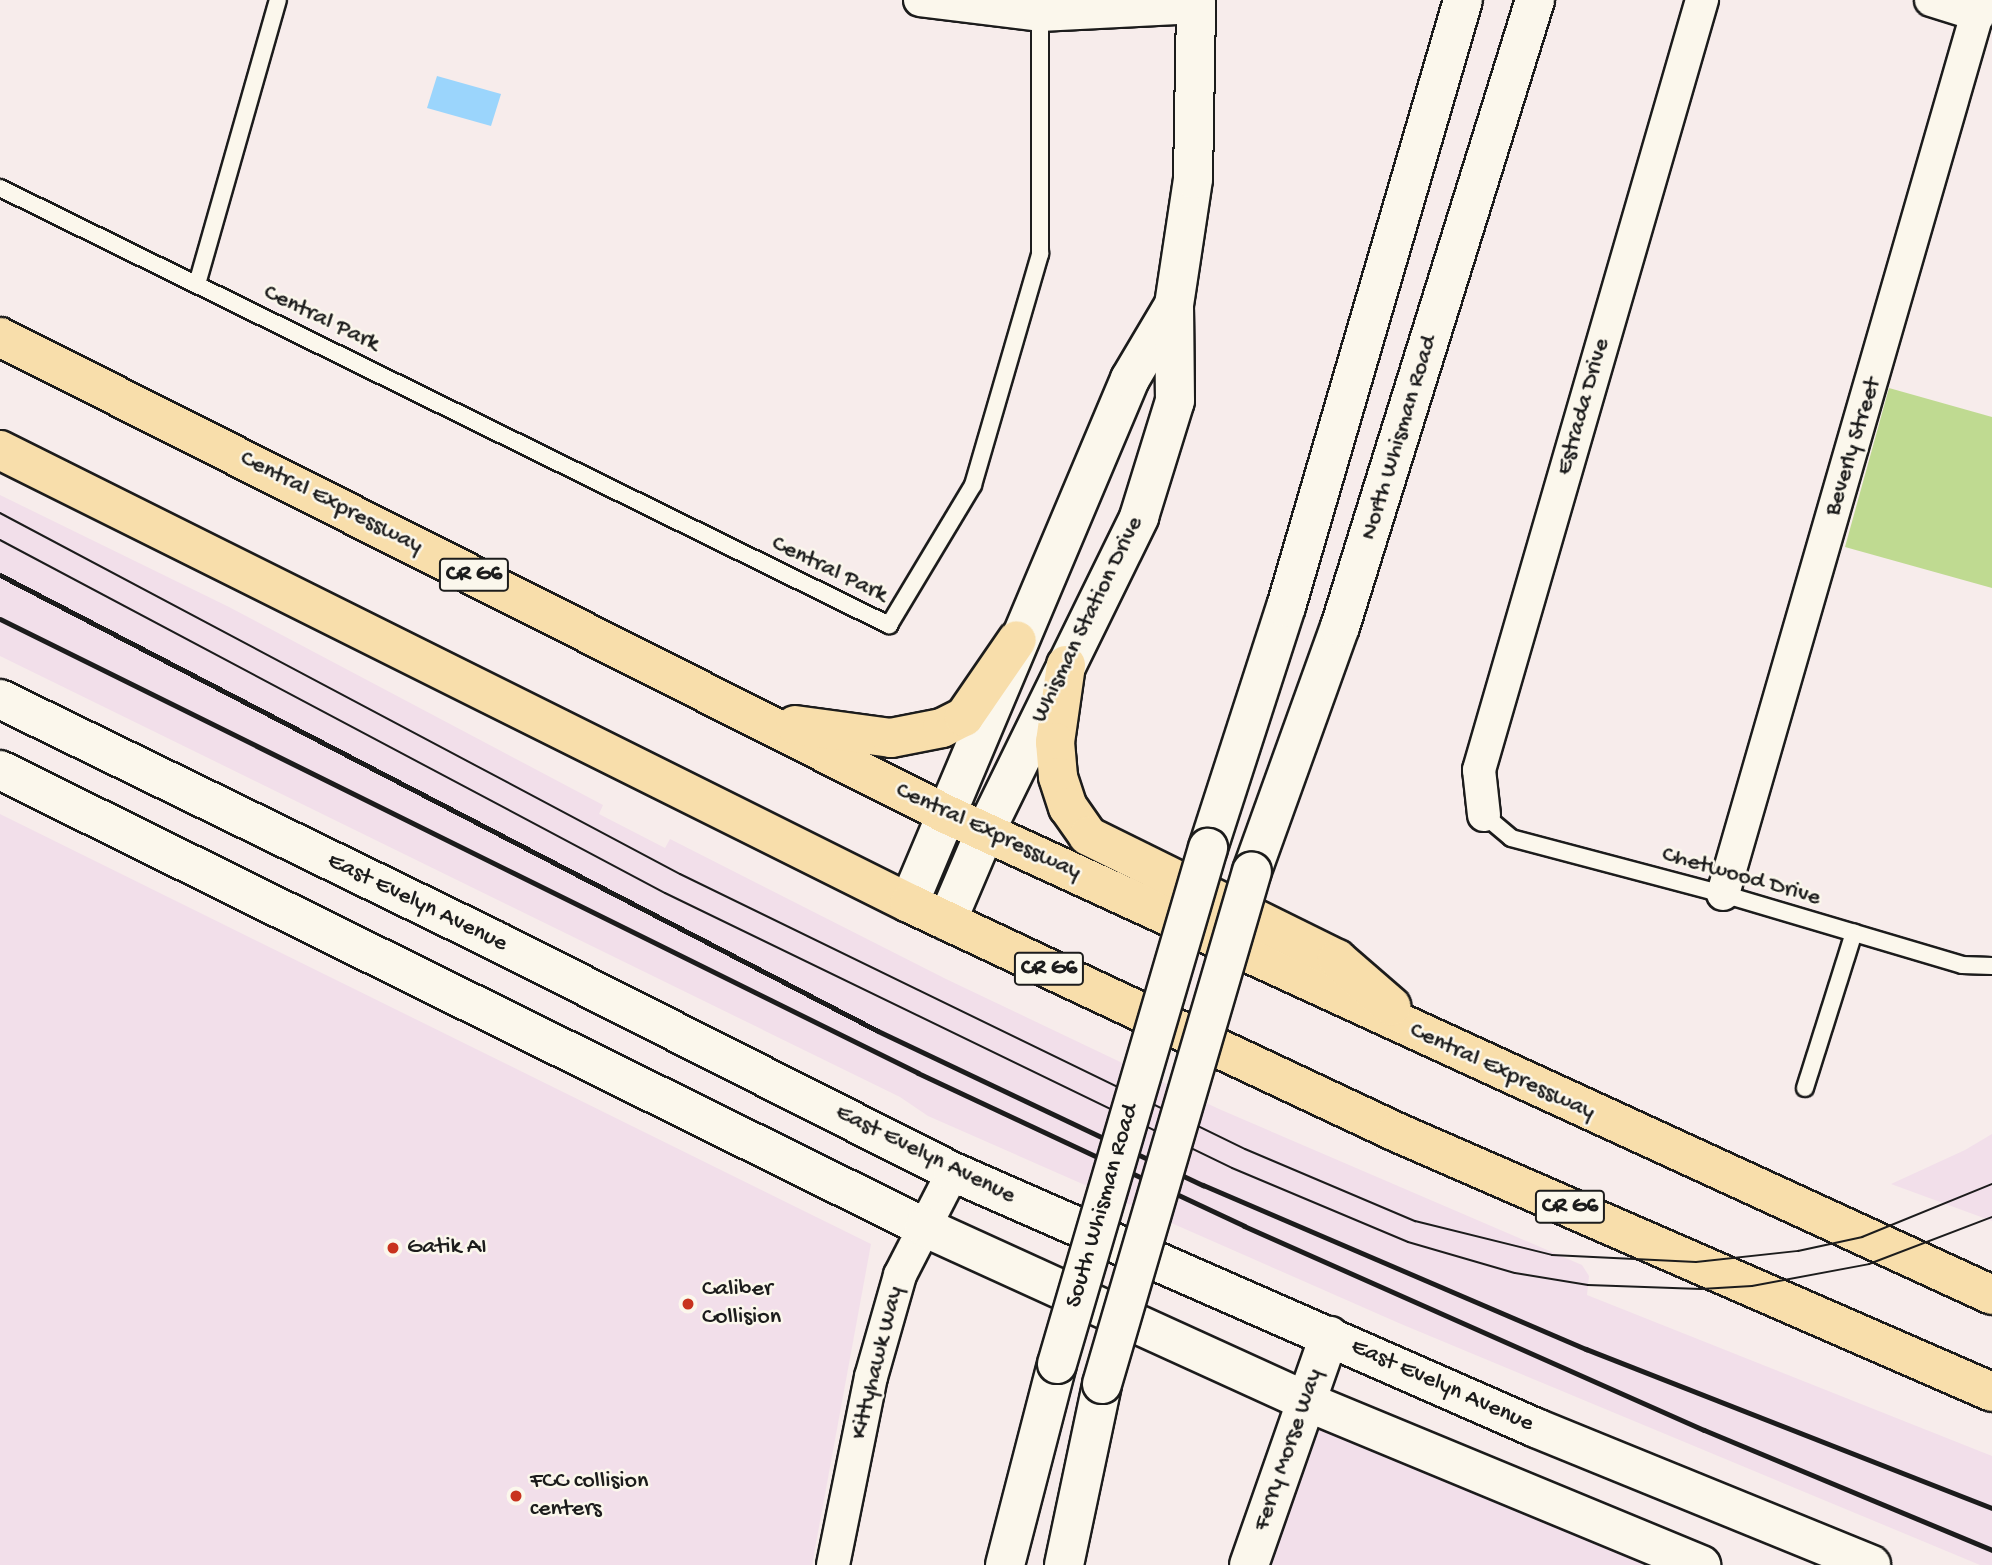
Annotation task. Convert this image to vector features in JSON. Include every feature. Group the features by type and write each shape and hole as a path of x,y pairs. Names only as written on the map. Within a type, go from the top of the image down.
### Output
{"highway":[{"name":"Central Expressway","path":"0,337 948,815 1992,1296"},
{"name":"CR G6","path":"0,450 947,921 1396,1132 1992,1392"},
{"path":"766,722 891,738 942,728 964,717 1017,640"},
{"path":"1066,666 1055,742 1058,776 1068,807 1088,836 1337,959 1424,1036"}],"main road":[{"name":"South Whisman Road","path":"1005,1565 1057,1364 1208,848 1286,607 1463,0"},
{"name":"North Whisman Road","path":"1252,871 1340,627 1535,0"},
{"name":"Whisman Station Drive","path":"947,921 985,832 1066,666 1100,606 1139,517 1175,401 1174,305 1193,179 1196,3"},
{"name":"Whisman Station Drive","path":"909,903 948,815 1017,640 1072,526 1130,379 1174,305"},
{"name":"East Evelyn Avenue","path":"0,699 471,929 953,1172 1536,1428 1871,1565"},
{"path":"0,770 649,1087 924,1227 1305,1401 1701,1565"},
{"name":"South Whisman Road","path":"1064,1565 1101,1384 1252,871"},
{"name":"Ferry Morse Way","path":"1249,1565 1329,1336"}],"street":[{"path":"920,0 1040,8 1196,3"},
{"name":"Estrada Drive","path":"1485,815 1479,770 1702,0"},
{"path":"1931,0 1980,7"},
{"name":"Beverly Street","path":"1723,894 1980,7"},
{"name":"Kittyhawk Way","path":"833,1565 871,1377 900,1275 953,1172"}],"lane":[{"path":"197,284 278,0"},
{"name":"Central Park","path":"0,188 889,625 973,485 1040,254 1040,8"},
{"name":"Chetwood Drive","path":"1485,815 1511,838 1723,894 1962,965 1992,966"},
{"path":"1805,1088 1854,933"}],"shaded area":[{"path":"0,495 229,607 603,805 599,814 665,848 670,839 946,979 1219,1109 1582,1265 1589,1276 1587,1295 1992,1456 1992,1565 1980,1565 1401,1324 928,1116 900,1097 0,656"},
{"path":"0,814 871,1244 812,1565 0,1565"},
{"path":"1992,1134 1992,1221 1891,1184 1965,1150"},
{"path":"1305,1401 1701,1565 1249,1565"}],"green space":[{"path":"1889,388 1992,417 1992,588 1845,547"}],"water":[{"path":"437,76 501,94 491,126 427,108"}],"tram line":[{"path":"0,513 680,874 1245,1149 1415,1221 1552,1255 1696,1262 1798,1251 1862,1237 1992,1184"},
{"path":"0,540 665,893 1232,1168 1408,1242 1515,1273 1588,1285 1701,1289 1752,1286 1869,1264 1992,1217"}],"railway":[{"path":"0,575 878,1031 1203,1185 1586,1349 1992,1508"},
{"path":"0,619 918,1073 1244,1226 1704,1430 1992,1550"}],"place":[{"name":"Gatik AI","path":"393,1248"},
{"name":"Caliber Collision","path":"688,1304"},
{"name":"FCC collision centers","path":"516,1496"}]}
